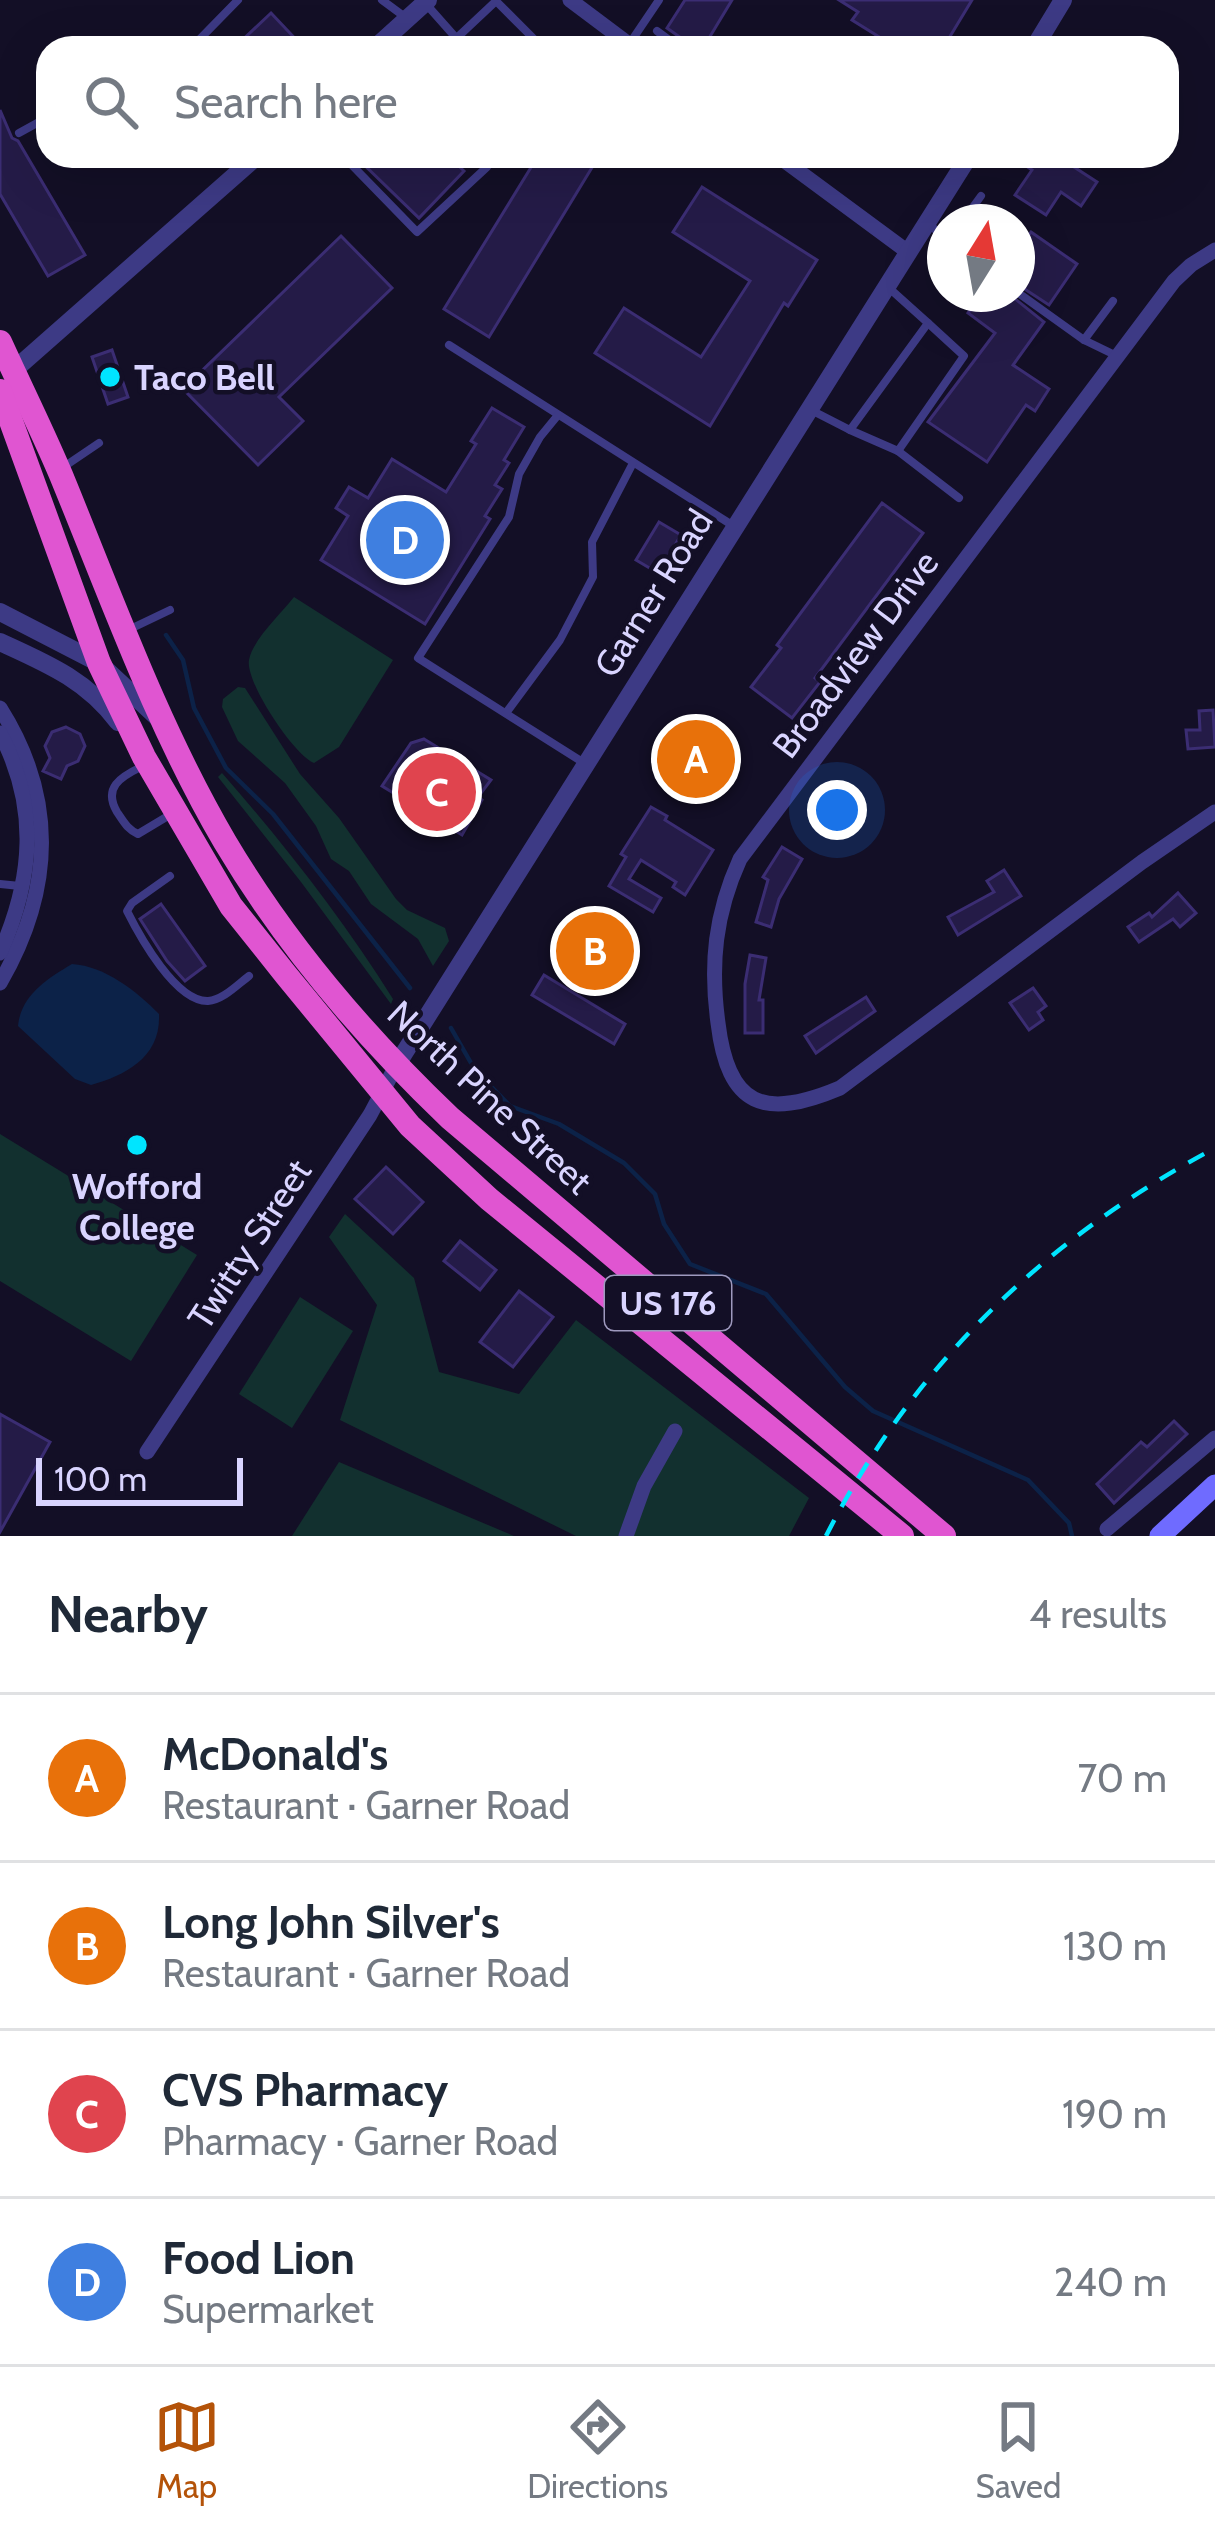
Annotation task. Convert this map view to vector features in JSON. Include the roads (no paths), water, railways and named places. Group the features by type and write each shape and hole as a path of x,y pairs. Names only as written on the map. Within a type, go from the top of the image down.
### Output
{"highway":[{"name":"North Pine Street","path":"0,342 3,385 99,663 174,812 231,906 410,1126 543,1246 902,1536"},
{"name":"North Pine Street","path":"3,385 59,470 162,722 224,841 343,1006 395,1066 521,1180 944,1536"}],"main road":[{"path":"1160,1536 1215,1485"}],"street":[{"path":"570,0 619,36"},
{"path":"1041,36 1063,0"},
{"path":"388,36 426,1"},
{"path":"3,385 244,168"},
{"path":"794,168 908,252"},
{"name":"Garner Road","path":"395,1066 961,168"},
{"name":"Broadview Drive","path":"1215,250 1174,281 740,859 715,938 714,994 726,1072 743,1093 771,1102 807,1100 840,1088 1215,812"},
{"path":"0,612 99,663 162,722"},
{"path":"0,642 60,669 91,690 146,760"},
{"path":"0,709 26,755 42,836 24,937 0,983"},
{"path":"0,733 25,801 32,887 0,953"},
{"name":"Twitty Street","path":"147,1453 395,1066"},
{"path":"626,1536 644,1486 675,1431"},
{"path":"1108,1529 1215,1438"}],"lane":[{"path":"203,36 238,0"},
{"path":"382,0 407,19"},
{"path":"638,36 659,0"},
{"path":"426,1 455,36"},
{"path":"459,36 496,1 531,36"},
{"path":"657,31 664,36"},
{"path":"20,133 36,124"},
{"path":"355,168 417,232 486,168"},
{"path":"975,204 981,196"},
{"path":"886,285 964,356 898,451"},
{"path":"1084,340 1113,301"},
{"path":"1035,305 1084,340 1117,356"},
{"path":"850,430 928,323"},
{"path":"449,345 733,526"},
{"path":"808,408 898,451 959,498"},
{"path":"558,415 519,474 509,518 418,658 585,764"},
{"path":"59,470 99,443"},
{"path":"506,713 560,640 593,577 592,542 634,463"},
{"path":"125,632 170,610"},
{"path":"146,760 118,779 110,800 132,833 174,812"},
{"path":"170,876 131,902 127,911 165,971 180,989 206,1001 215,1000 249,976"},
{"path":"0,884 32,887"}],"water":[{"path":"72,964 108,975 159,1014 148,1053 117,1076 91,1085 75,1079 18,1026 30,997"}],"waterway":[{"path":"166,635 183,660 194,708 226,768 273,814 410,988"},
{"path":"451,1028 475,1070 510,1106 559,1124 624,1163 655,1194 664,1224 690,1264 766,1294 845,1387 873,1411 1028,1480 1069,1523 1072,1536"}],"railway":[{"path":"826,1536 900,1416 990,1312 1095,1223 1215,1148"}],"place":[{"name":"Taco Bell","path":"110,377"},
{"name":"Food Lion","path":"405,540"},
{"name":"McDonald's","path":"696,759"},
{"name":"CVS Pharmacy","path":"437,792"},
{"name":"Long John Silver's","path":"595,951"},
{"name":"Wofford College","path":"137,1145"}]}
